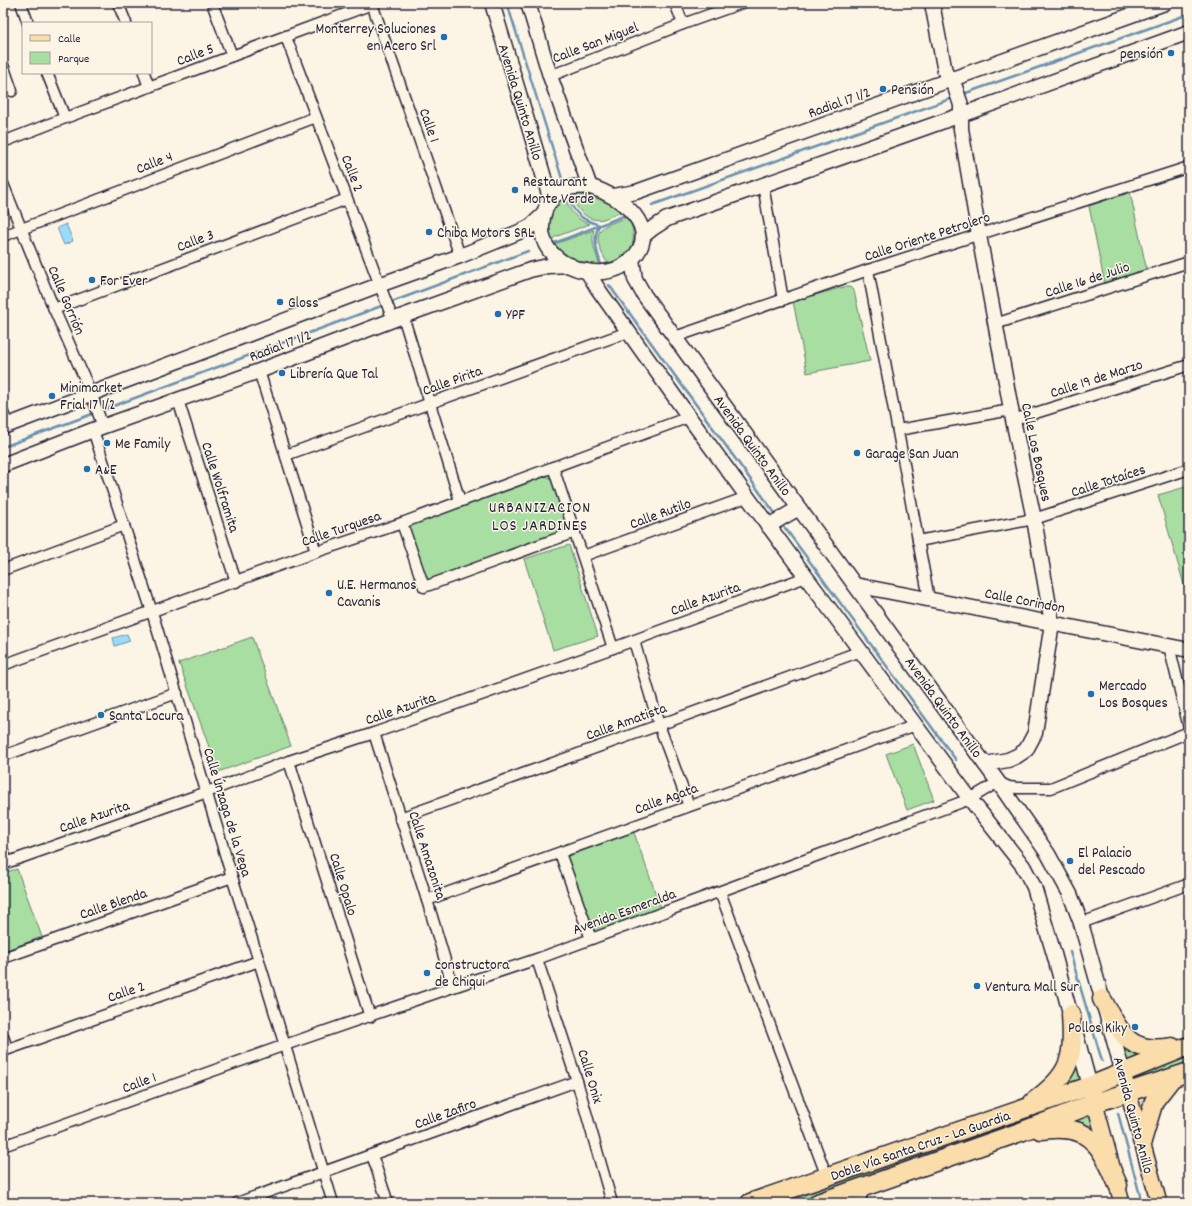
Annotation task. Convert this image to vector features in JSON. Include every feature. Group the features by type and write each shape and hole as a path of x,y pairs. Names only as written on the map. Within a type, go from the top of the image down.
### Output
{"highway":[{"path":"1102,999 1123,1034 1136,1046 1155,1050 1189,1045"},
{"path":"1024,1109 1043,1095 1064,1071 1070,1058 1072,1041 1070,1014"},
{"path":"1093,1095 1123,1073 1189,1045"},
{"path":"1093,1095 1128,1093 1181,1075"},
{"path":"1142,1141 1154,1101 1181,1075"},
{"name":"Doble Vía Santa Cruz - La Guardia","path":"750,1203 1024,1109 1093,1095"},
{"name":"Doble Vía Santa Cruz - La Guardia","path":"818,1203 860,1195 1023,1131 1093,1095"},
{"path":"1023,1131 1062,1128 1072,1130 1088,1137 1096,1143 1104,1154 1118,1186"}],"main road":[{"name":"Avenida Quinto Anillo","path":"492,3 551,201"},
{"path":"528,3 550,76 590,187"},
{"name":"Calle Los Bosques","path":"932,3 945,72 955,87 960,104 961,129 979,235 1012,415 1034,519 1052,623 1035,733 1026,750 1018,756 1008,760 985,764"},
{"name":"Radial 17 1/2","path":"613,196 636,192 1165,3"},
{"path":"643,236 667,219 961,115 1189,32"},
{"path":"573,187 590,187 613,196 630,209 639,220 643,236 640,249 624,266 613,271 600,273 587,271 570,265 558,258 549,249 542,234 544,215 551,201 561,191 573,187"},
{"name":"Radial 17 1/2","path":"5,422 92,396 381,288 519,232 531,226 544,215"},
{"name":"Avenida Quinto Anillo","path":"632,259 635,279 644,295 998,782 1048,854 1059,873 1070,894 1081,923 1159,1203"},
{"name":"Radial 17 1/2","path":"3,465 99,426 259,371 395,316 530,270 548,266 570,265"},
{"path":"587,271 628,332 768,526 970,799 1023,866 1034,887 1122,1203"},
{"path":"768,526 799,508"},
{"name":"Calle Corindon","path":"855,584 1189,650"}],"street":[{"path":"21,3 28,22"},
{"path":"118,3 126,22"},
{"path":"212,3 232,56"},
{"path":"675,3 683,24"},
{"name":"Calle San Miguel","path":"550,76 683,24 742,3"},
{"name":"Calle 5","path":"3,142 373,4"},
{"name":"Calle 1","path":"373,4 460,256"},
{"name":"Calle 2","path":"286,37 381,288 395,316 430,404 460,501"},
{"path":"3,65 12,91"},
{"path":"48,74 65,118"},
{"path":"144,74 150,87"},
{"name":"Calle 4","path":"3,236 316,117"},
{"name":"Calle Oriente Petrolero","path":"675,337 868,270 1189,167"},
{"name":"Calle Gorrión","path":"3,184 54,309 92,396 99,426"},
{"path":"763,184 783,300"},
{"name":"Calle 3","path":"54,309 347,199"},
{"name":"Calle 16 de Julio","path":"995,324 1189,262"},
{"path":"868,270 929,599"},
{"name":"Calle Pirita","path":"286,455 628,332"},
{"name":"Calle 19 de Marzo","path":"898,430 1012,415 1189,365"},
{"path":"259,371 316,552"},
{"name":"Calle Wolframita","path":"178,400 236,582"},
{"name":"Calle Turquesa","path":"3,665 316,552 402,523 689,417"},
{"name":"Calle Únzaga de la Vega","path":"99,426 124,525 333,1203"},
{"path":"553,467 613,648"},
{"name":"Calle Totaíces","path":"918,541 1034,519 1189,469"},
{"name":"Calle Rutilo","path":"583,556 748,497"},
{"path":"402,523 424,587 575,532"},
{"path":"3,570 124,525"},
{"name":"Calle Azurita","path":"5,863 207,792 289,761 374,733 634,641 806,577"},
{"path":"634,641 659,725 689,806"},
{"path":"1169,646 1189,728"},
{"name":"Calle Amatista","path":"400,818 659,725 861,650"},
{"path":"3,756 176,693"},
{"name":"Calle Agata","path":"427,900 916,725"},
{"path":"970,799 998,782 1017,788 1051,788 1189,732"},
{"name":"Calle Amazonita","path":"374,733 453,987"},
{"name":"Calle Opalo","path":"289,761 370,1017"},
{"name":"Avenida Esmeralda","path":"285,1045 537,959 970,799"},
{"path":"3,851 5,863"},
{"path":"560,853 591,939"},
{"name":"Calle Blenda","path":"3,958 232,877"},
{"path":"1081,923 1189,884"},
{"path":"720,892 827,1177"},
{"name":"Calle Onix","path":"537,959 577,1081 612,1203"},
{"name":"Calle 2","path":"5,1050 259,961"},
{"path":"3,1036 5,1050"},
{"name":"Calle 1","path":"3,1146 285,1045"},
{"name":"Calle Zafiro","path":"237,1203 577,1081"},
{"path":"372,1155 388,1203"}],"green space":[{"path":"1130,192 1148,276 1106,290 1089,206"},
{"path":"577,194 607,200 624,211 603,219 592,219 583,214 573,201 571,196"},
{"path":"565,198 574,214 581,220 590,224 555,237 551,241 548,236 549,212 561,199"},
{"path":"628,217 633,232 633,242 629,252 623,258 609,266 599,246 598,235 605,226"},
{"path":"594,230 593,244 600,267 568,260 552,245"},
{"path":"844,287 850,287 854,291 870,361 807,373 793,301"},
{"path":"546,476 552,479 570,528 569,531 426,583 407,526"},
{"path":"1189,486 1189,594 1187,595 1158,495"},
{"path":"569,545 598,636 553,650 524,559"},
{"path":"252,637 291,746 218,772 179,663"},
{"path":"913,744 934,800 907,810 886,754"},
{"path":"633,830 661,908 596,932 591,929 566,857 569,853"},
{"path":"17,869 42,937 3,951 3,873"},
{"path":"1119,1035 1153,1053 1125,1064"},
{"path":"1074,1052 1086,1081 1054,1088"},
{"path":"1189,1054 1189,1066 1134,1082 1133,1078"},
{"path":"1089,1091 1091,1098 803,1203 769,1203"},
{"path":"1094,1109 1109,1158 1061,1124"}],"water":[{"path":"66,224 73,241 64,245 57,228"},
{"path":"127,634 130,641 115,646 113,638"}],"waterway":[{"path":"507,3 564,185"},
{"path":"966,93 1189,14"},
{"path":"652,205 953,98"},
{"path":"569,201 581,217 599,225 596,241 602,268"},
{"path":"552,244 626,215"},
{"path":"389,303 528,251"},
{"path":"609,285 777,516"},
{"path":"100,411 384,305"},
{"path":"3,447 95,413"},
{"path":"785,528 956,760"},
{"path":"1070,952 1102,1061"},
{"path":"1118,1113 1142,1203"}],"place":[{"name":"Monterrey Soluciones en Acero Srl","path":"444,37"},
{"name":"pensión","path":"1171,53"},
{"name":"Pensión","path":"883,89"},
{"name":"Restaurant Monte Verde","path":"515,190"},
{"name":"Chiba Motors SRL","path":"429,232"},
{"name":"For Ever","path":"92,280"},
{"name":"Gloss","path":"280,302"},
{"name":"YPF","path":"498,314"},
{"name":"Librería Que Tal","path":"282,373"},
{"name":"Minimarket Frial 17 1/2","path":"52,396"},
{"name":"Me Family","path":"107,443"},
{"name":"Garage San Juan","path":"857,453"},
{"name":"A&E","path":"87,469"},
{"name":"U.E. Hermanos Cavanis","path":"329,593"},
{"name":"Mercado Los Bosques","path":"1091,694"},
{"name":"Santa Locura","path":"101,715"},
{"name":"El Palacio del Pescado","path":"1070,861"},
{"name":"constructora de Chiqui","path":"427,973"},
{"name":"Ventura Mall Sur","path":"977,986"},
{"name":"Pollos Kiky","path":"1135,1027"}],"district":[{"name":"URBANIZACION LOS JARDINES","path":"540,515"}]}
